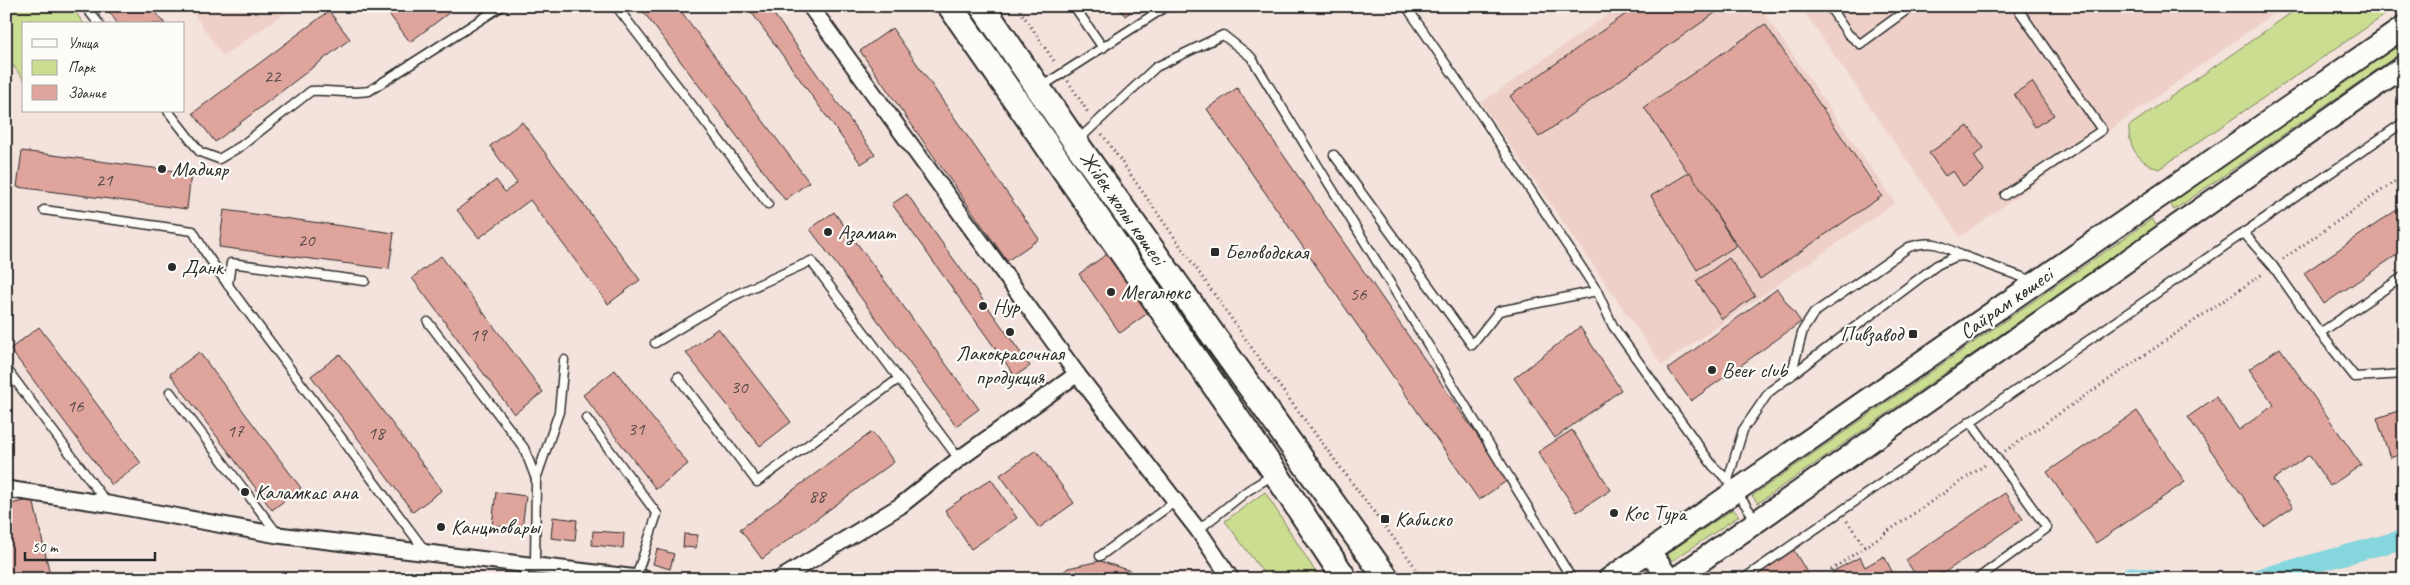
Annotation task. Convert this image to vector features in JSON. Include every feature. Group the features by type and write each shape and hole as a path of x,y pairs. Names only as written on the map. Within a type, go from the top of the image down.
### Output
{"main road":[{"name":"Жібек жолы көшесі","path":"950,6 1276,474 1345,579"},
{"name":"Жібек жолы көшесі","path":"982,6 1076,143 1387,579"},
{"name":"Сайрам көшесі","path":"1609,579 1649,551 1732,485 2036,282 2404,27"},
{"name":"Сайрам көшесі","path":"1675,579 2404,66"},
{"path":"1649,551 1669,579"}],"street":[{"path":"810,6 1077,374 1198,530 1231,579"},
{"path":"780,579 900,506 959,459 1077,374"},
{"path":"6,489 108,504 278,535 426,552 528,570 641,578"}],"lane":[{"path":"85,6 97,22"},
{"path":"169,112 200,152 219,159 241,146 311,91 326,90 352,94 369,90 502,6"},
{"path":"616,6 768,204"},
{"path":"1074,6 1103,48"},
{"path":"1039,88 1167,6"},
{"path":"1406,6 1477,109 1597,291 1613,326 1713,466 1732,485 1757,522"},
{"path":"1830,6 1848,34 1860,44 1912,6"},
{"path":"2004,195 2102,130 2016,6"},
{"path":"1076,143 1156,67 1223,35 1251,57 1572,579"},
{"path":"1743,579 2404,122"},
{"path":"1334,155 1472,345 1499,312 1597,291"},
{"path":"44,210 193,231 228,285 426,552"},
{"path":"2244,232 2273,266 2320,333 2355,377 2403,376"},
{"path":"1791,376 1803,330 1814,313 1909,247 1923,242 1940,244 1964,256 2036,282"},
{"path":"1732,485 1743,430 1769,392 1937,265 1954,257 1964,256"},
{"path":"655,343 731,297 811,261 897,380 959,459"},
{"path":"228,285 231,262 365,281"},
{"path":"2320,333 2404,276"},
{"path":"428,322 524,448 536,479"},
{"path":"528,570 536,479 559,412 564,360"},
{"path":"6,368 108,504"},
{"path":"678,377 757,482 897,380"},
{"path":"170,392 278,535"},
{"path":"586,418 657,514 641,578"},
{"path":"1970,421 2047,528 1977,579"},
{"path":"1198,530 1248,491 1276,474"},
{"path":"1100,556 1176,501"}],"path":[{"path":"1017,6 1095,124 1268,371 1416,568 1419,579"},
{"path":"1831,570 2404,175"},
{"path":"1840,511 1865,547"}],"shaded area":[{"path":"188,6 295,6 223,56"},
{"path":"1620,6 1759,6 1895,203 1662,365 1481,103"},
{"path":"1800,6 2284,6 1960,237"}],"green space":[{"path":"15,6 71,6 83,22 22,22 22,77 6,56 6,13"},
{"path":"2301,6 2398,6 2159,169 2140,158 2130,141 2129,126"},
{"path":"2404,41 2404,51 2174,210 2170,203"},
{"path":"2152,219 2157,226 1758,503 1752,496"},
{"path":"1265,492 1320,579 1268,579 1225,521"},
{"path":"1733,509 1739,516 1672,561 1667,554"}],"building":[{"path":"105,6 151,6 163,22 117,22"},
{"path":"399,6 458,6 410,42 389,14"},
{"path":"639,6 677,6 809,182 785,200"},
{"path":"762,6 768,6 875,155 861,164 752,13"},
{"path":"1118,6 1139,6 1125,16"},
{"path":"1454,6 1464,6 1457,11"},
{"path":"1637,6 1725,6 1539,137 1510,96"},
{"path":"329,11 350,39 215,142 193,113"},
{"path":"1765,24 1882,196 1760,279 1644,107"},
{"path":"892,28 1039,239 1007,261 860,51"},
{"path":"2032,82 2054,115 2035,127 2014,94"},
{"path":"1237,88 1508,480 1479,500 1207,109"},
{"path":"522,122 640,280 608,304 530,200 479,238 457,210 496,180 505,192 517,183 490,146"},
{"path":"1968,126 1984,148 1974,156 1984,171 1963,186 1953,171 1945,176 1929,153"},
{"path":"22,151 191,173 187,209 17,187"},
{"path":"1690,172 1736,246 1697,270 1651,196"},
{"path":"907,194 1030,366 1015,376 892,204"},
{"path":"2404,205 2404,250 2324,304 2304,273"},
{"path":"224,210 394,233 389,269 219,247"},
{"path":"834,212 979,409 956,426 810,229"},
{"path":"1107,254 1148,313 1120,333 1079,274"},
{"path":"441,256 543,392 514,414 412,278"},
{"path":"1729,258 1755,296 1722,319 1696,281"},
{"path":"1777,289 1801,322 1691,401 1668,369"},
{"path":"39,327 141,463 112,485 10,349"},
{"path":"1580,327 1621,390 1555,438 1514,378"},
{"path":"718,328 791,422 760,446 686,353"},
{"path":"2280,348 2361,465 2330,486 2309,455 2273,480 2293,507 2264,527 2188,417 2216,397 2239,430 2274,405 2249,369"},
{"path":"199,352 301,488 272,510 170,374"},
{"path":"340,354 442,490 413,512 311,376"},
{"path":"615,370 688,464 656,489 583,395"},
{"path":"2404,409 2404,453 2390,458 2377,418"},
{"path":"2137,411 2185,482 2096,543 2047,472"},
{"path":"1572,430 1611,490 1577,512 1538,452"},
{"path":"872,432 894,462 762,559 740,529"},
{"path":"1036,450 1074,503 1039,528 1000,475"},
{"path":"991,479 1017,518 971,549 945,510"},
{"path":"496,492 526,496 522,529 492,525"},
{"path":"2005,493 2023,519 1935,579 1918,579 1906,560"},
{"path":"33,499 51,579 6,579 6,505"},
{"path":"553,517 577,520 575,541 551,538"},
{"path":"593,531 624,533 623,548 592,545"},
{"path":"684,534 698,535 696,548 683,547"},
{"path":"657,549 674,554 670,569 653,564"},
{"path":"1793,549 1811,579 1745,579"},
{"path":"1884,556 1896,579 1836,579 1832,572 1860,557 1865,567"},
{"path":"1100,561 1131,571 1133,579 1054,579 1068,568"}],"waterway":[{"path":"2256,579 2404,539"},
{"path":"2131,576 2154,579"}],"place":[{"name":"Мадияр","path":"162,169"},
{"name":"Азамат","path":"828,232"},
{"name":"Беловодская","path":"1215,252"},
{"name":"Данк","path":"172,267"},
{"name":"Мегалюкс","path":"1111,292"},
{"name":"Нур","path":"983,306"},
{"name":"Лакокрасочная продукция","path":"1010,332"},
{"name":"Пивзавод","path":"1913,334"},
{"name":"Beer club","path":"1712,370"},
{"name":"Каламкас ана","path":"245,492"},
{"name":"Кос Тура","path":"1614,513"},
{"name":"Кабиско","path":"1385,519"},
{"name":"Канцтовары","path":"441,527"}]}
